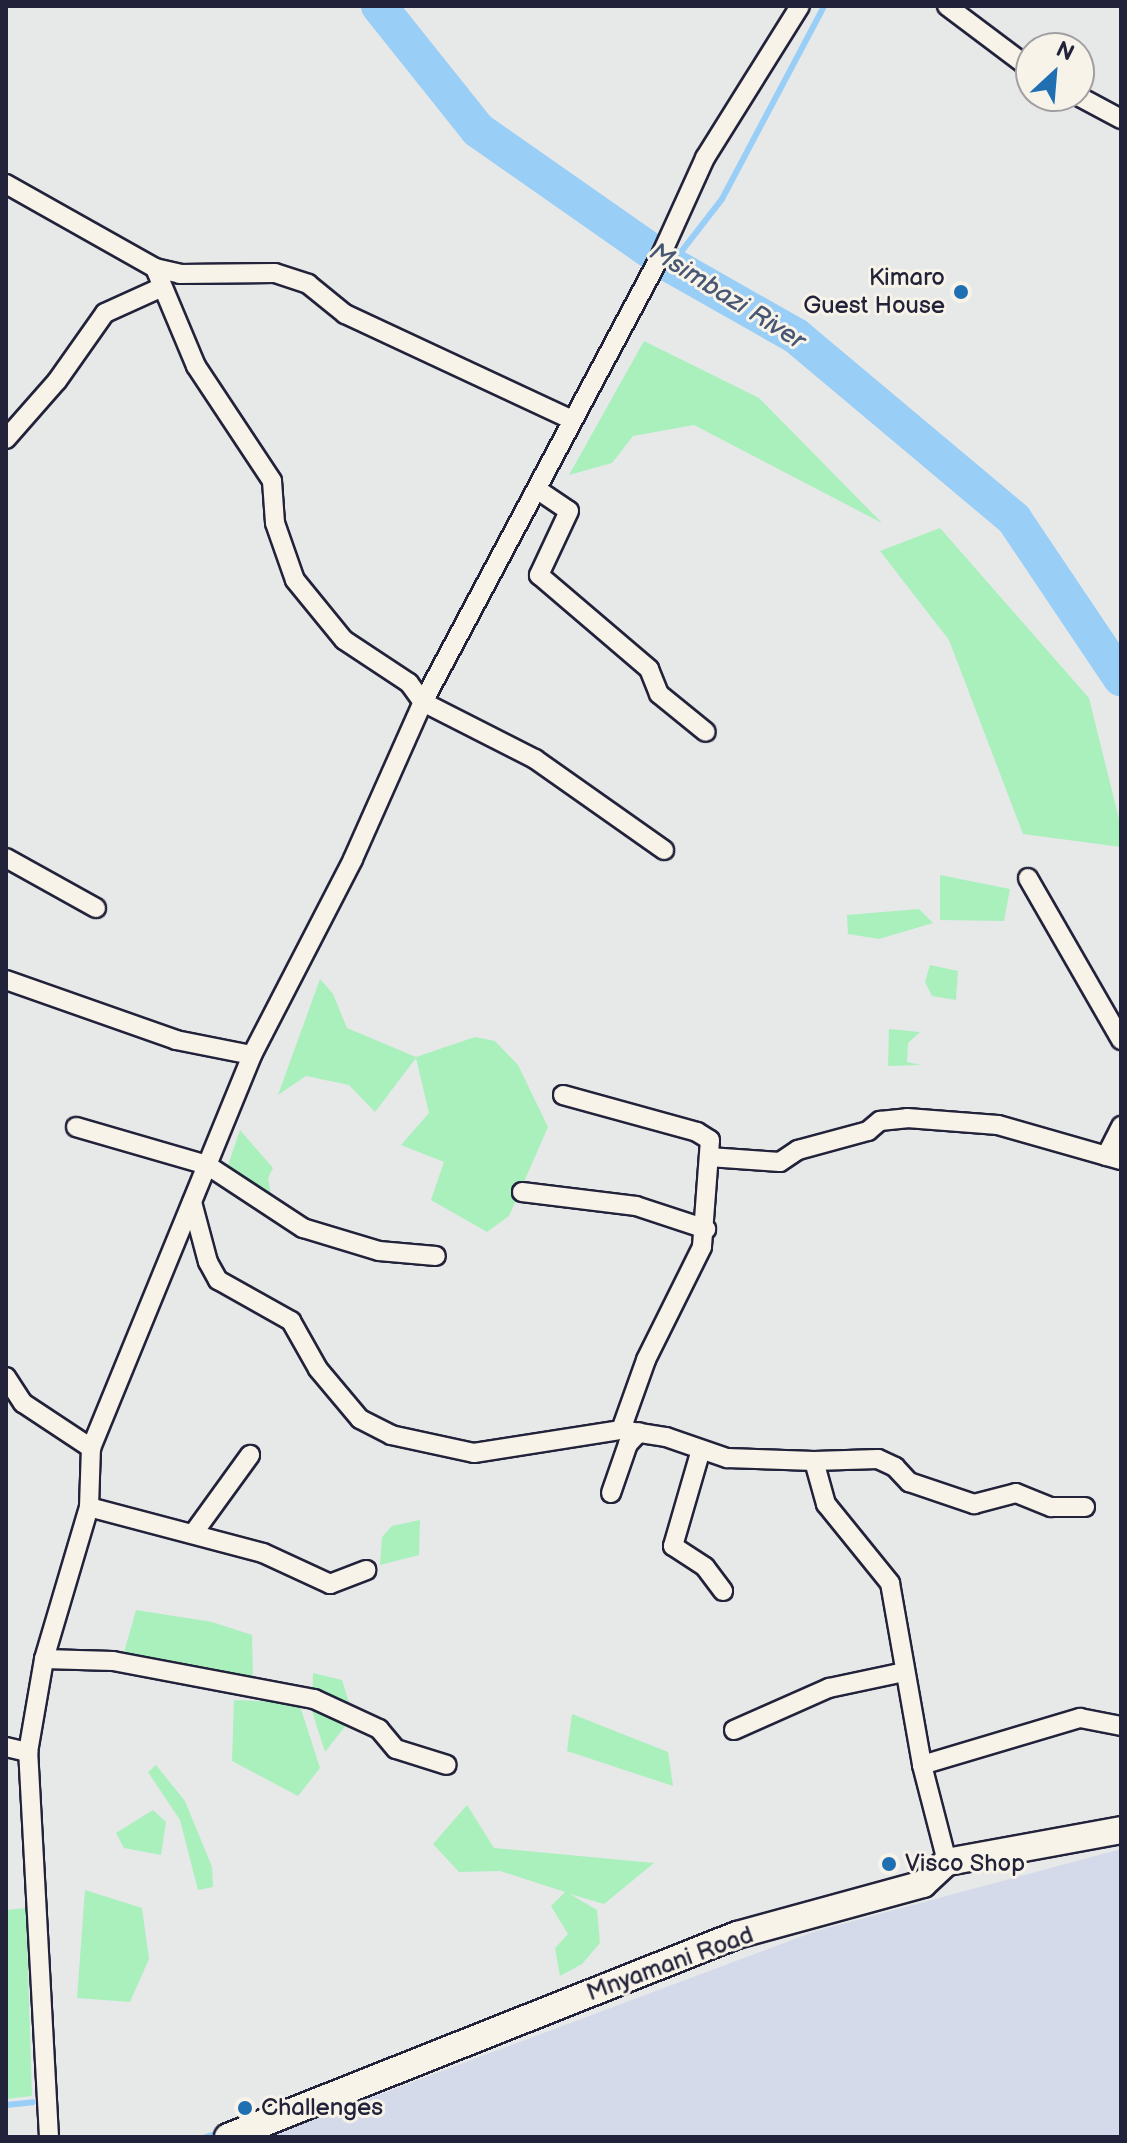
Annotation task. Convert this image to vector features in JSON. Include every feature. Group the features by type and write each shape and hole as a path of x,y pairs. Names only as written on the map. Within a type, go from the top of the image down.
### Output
{"street":[{"path":"49,2137 28,1752 44,1659 89,1507 91,1448 252,1055 353,859 423,702 661,255 705,158 800,6"},
{"path":"947,6 1015,57"},
{"path":"1095,105 1121,119"},
{"path":"6,184 155,268 180,274 275,273 308,284 345,314 572,420"},
{"path":"155,268 160,288 196,366 272,481 275,523 295,580 344,640 409,683 423,702 535,759 664,850"},
{"path":"6,439 57,381 105,313 160,288"},
{"path":"538,490 569,511 539,575 649,669 659,694 706,732"},
{"path":"6,858 96,908"},
{"path":"1028,878 1041,908 1120,1035"},
{"path":"6,980 176,1040 252,1055"},
{"path":"563,1095 709,1138 706,1229 630,1431 611,1493"},
{"path":"709,1157 780,1162 798,1150 868,1131 880,1121 907,1118 998,1125 1113,1158 1121,1126"},
{"path":"76,1127 207,1165 303,1228 379,1251 436,1256"},
{"path":"522,1192 636,1206 706,1229"},
{"path":"192,1202 218,1280 291,1321 318,1369 360,1419 391,1435 474,1453 630,1431 666,1437 700,1453 814,1461 878,1459 895,1467 909,1482 974,1504 1016,1493 1051,1507 1085,1507"},
{"path":"6,1377 23,1403 91,1448"},
{"path":"700,1453 673,1546 705,1567 723,1591"},
{"path":"195,1531 250,1455"},
{"path":"814,1461 826,1504 890,1583 922,1765 947,1862"},
{"path":"89,1507 195,1531 263,1553 330,1584 366,1570"},
{"path":"44,1659 113,1661 314,1699 379,1729 396,1749 447,1765"},
{"path":"734,1730 829,1688 904,1672"},
{"path":"922,1765 1073,1719 1121,1726"},
{"path":"6,1747 28,1752"},
{"name":"Mnyamani Road","path":"228,2137 737,1935 923,1884 947,1862 1121,1830"}],"shaded area":[{"path":"1121,1849 1121,2137 266,2137 816,1931"}],"green space":[{"path":"644,341 759,398 882,523 694,425 633,436 612,463 569,475"},
{"path":"940,528 1089,698 1121,827 1121,847 1023,834 949,640 880,551"},
{"path":"940,875 1010,889 1004,921 940,920"},
{"path":"919,909 933,923 879,939 848,934 847,915"},
{"path":"930,965 958,971 956,1000 932,996 925,982"},
{"path":"320,979 333,994 347,1028 416,1057 475,1037 495,1041 518,1065 548,1127 509,1216 487,1232 431,1200 444,1162 401,1145 429,1113 416,1058 375,1112 349,1085 306,1076 278,1095"},
{"path":"889,1029 920,1032 908,1043 907,1062 921,1065 888,1066"},
{"path":"240,1130 273,1168 268,1178 272,1202 226,1171"},
{"path":"420,1520 419,1555 380,1565 382,1537 392,1526"},
{"path":"136,1610 212,1622 252,1635 253,1682 121,1663"},
{"path":"313,1673 342,1680 353,1716 325,1752 312,1711"},
{"path":"234,1700 299,1703 320,1768 298,1796 232,1761"},
{"path":"572,1714 668,1752 673,1786 567,1751"},
{"path":"156,1765 185,1801 212,1867 213,1887 198,1890 180,1820 148,1772"},
{"path":"467,1805 494,1848 654,1863 604,1904 570,1894 597,1910 600,1943 582,1964 560,1976 555,1948 568,1934 551,1906 565,1892 500,1871 459,1872 433,1844"},
{"path":"153,1810 166,1822 161,1855 124,1848 116,1833"},
{"path":"85,1890 142,1908 149,1959 130,2002 77,1998"},
{"path":"26,1908 32,2096 6,2099 6,1910"}],"waterway":[{"name":"Msimbazi River","path":"379,6 478,130 671,265 796,336 1014,519 1121,678"},
{"path":"671,265 722,199 824,6"},
{"path":"6,2105 33,2102"},
{"path":"206,2137 221,2132"}],"place":[{"name":"Kimaro Guest House","path":"961,292"},
{"name":"Visco Shop","path":"889,1864"},
{"name":"Challenges","path":"245,2108"}]}
